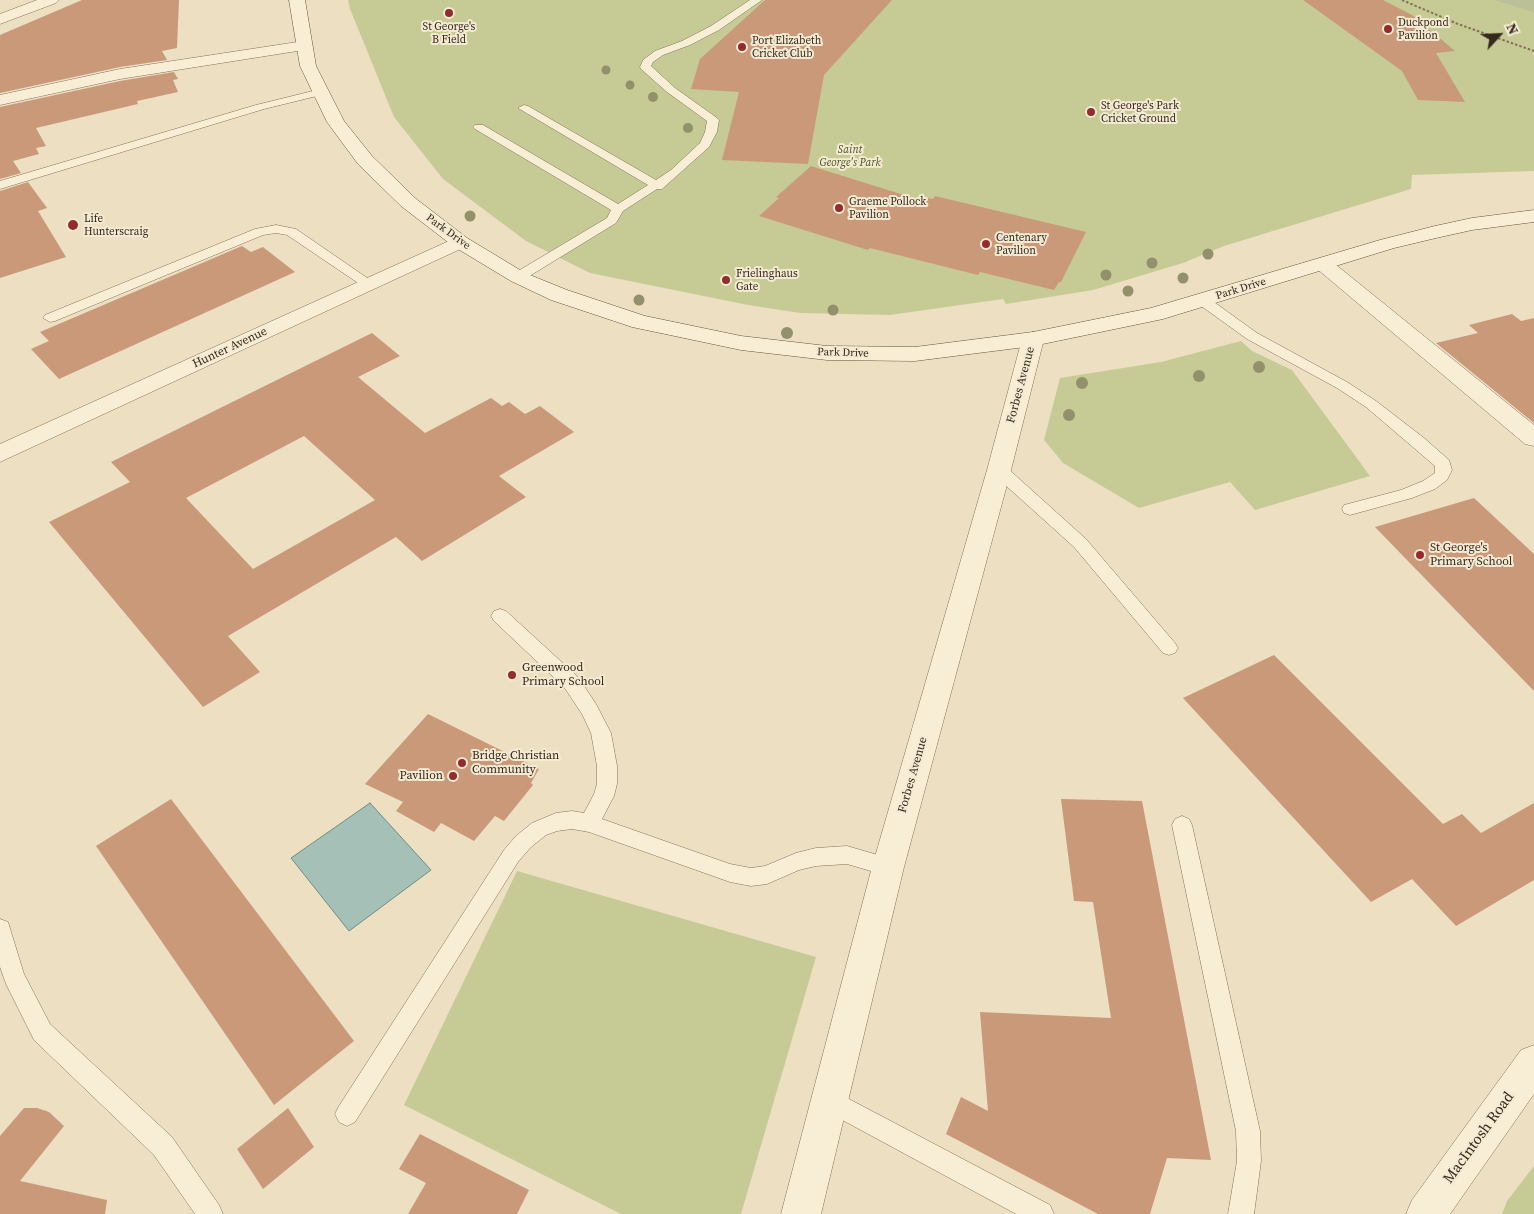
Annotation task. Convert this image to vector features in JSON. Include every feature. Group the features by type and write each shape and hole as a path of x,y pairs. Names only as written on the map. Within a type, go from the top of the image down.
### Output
{"street":[{"path":"0,19 51,0"},
{"name":"Park Drive","path":"297,0 308,66 336,122 364,160 408,202 460,242 518,277 559,295 640,322 741,344 826,353 915,354 1033,339 1155,314 1435,232 1472,224 1534,216"},
{"path":"0,100 120,74 304,46"},
{"name":"Hunter Avenue","path":"0,454 460,242"},
{"path":"1323,264 1534,438"},
{"name":"Forbes Avenue","path":"801,1214 888,867 999,470 1033,339"},
{"name":"MacIntosh Road","path":"1426,1214 1534,1063"}],"lane":[{"path":"518,277 612,220 618,209 658,186 705,146 711,132 713,120 656,78 645,67 648,60 659,53 686,43 714,28 757,0"},
{"path":"0,185 260,107 321,92"},
{"path":"524,108 658,186"},
{"path":"479,128 618,209"},
{"path":"50,318 260,232 276,229 291,232 369,284"},
{"path":"1202,300 1252,336 1334,380 1371,404 1443,464 1444,470 1441,476 1429,486 1350,509"},
{"path":"999,470 1080,543 1169,648"},
{"path":"500,616 571,682 589,709 601,733 607,784 604,796 589,823"},
{"path":"347,1114 511,856 523,842 539,829 556,822 572,820 589,823 730,873 751,877 767,875 796,862 816,857 847,855 888,867"},
{"path":"1182,825 1248,1130 1248,1161 1241,1214"},
{"path":"0,929 14,977 42,1032 163,1146 210,1214"},
{"path":"830,1101 1041,1214"}],"path":[{"path":"1402,0 1458,24 1534,51"}],"green space":[{"name":"Saint George's Park","path":"348,0 1493,0 1534,13 1534,171 1412,175 1411,189 1224,246 1183,263 1093,290 1006,304 1003,299 890,315 800,313 748,305 590,273 526,241 443,179 394,117"},
{"path":"1493,0 1534,0 1534,13"},
{"path":"1241,341 1252,351 1292,370 1370,476 1255,510 1230,482 1139,508 1063,463 1044,440 1060,378 1161,362"},
{"path":"517,871 816,957 741,1214 621,1214 404,1105"},
{"path":"1534,1166 1534,1214 1502,1214 1507,1201"}],"water":[{"path":"370,803 431,870 349,931 291,858"}],"building":[{"path":"82,0 179,0 177,48 162,51 167,60 120,67 0,93 0,35"},
{"path":"765,0 892,0 824,75 808,164 722,160 739,92 691,89 700,59"},
{"name":"Duckpond Pavilion","path":"1303,0 1383,0 1412,15 1455,51 1436,53 1465,102 1418,100 1402,71"},
{"path":"174,72 178,79 173,80 178,92 137,101 138,104 36,128 46,146 36,148 39,154 13,161 21,173 0,179 0,107 120,81"},
{"path":"811,166 920,200 922,197 933,199 935,196 1086,232 1061,282 1059,282 1054,290 980,272 978,275 870,248 868,250 759,216 779,198 776,197"},
{"path":"28,182 47,208 38,211 66,257 0,278 0,191"},
{"path":"242,246 251,252 263,247 295,272 59,379 31,349 49,341 40,332"},
{"path":"1512,314 1521,321 1534,318 1534,423 1436,343 1478,333 1469,325"},
{"path":"372,333 400,356 358,377 425,433 491,398 502,406 509,402 525,414 540,406 574,432 499,476 526,497 422,561 396,537 228,636 260,672 203,707 49,522 130,482 111,462","holes":["304,436 375,500 253,569 186,498"]},
{"path":"1474,498 1534,554 1534,691 1375,527"},
{"path":"1274,655 1443,824 1462,814 1481,833 1534,803 1534,880 1456,926 1412,879 1371,902 1183,698"},
{"name":"Pavilion","path":"428,714 539,769 531,783 533,785 504,821 495,816 474,841 441,823 434,832 396,811 403,802 365,784"},
{"path":"171,799 354,1041 274,1105 96,846"},
{"path":"1061,799 1142,801 1211,1160 1167,1158 1150,1214 1098,1214 946,1134 961,1097 988,1111 980,1012 1111,1018 1093,902 1074,901"},
{"path":"24,1108 37,1108 49,1112 64,1126 20,1181 107,1200 105,1214 0,1214 0,1136"},
{"path":"288,1108 314,1147 263,1189 237,1149"},
{"path":"420,1134 529,1190 517,1214 408,1214 426,1183 399,1169"}],"place":[{"name":"St George's B Field","path":"449,13"},
{"name":"Duckpond Pavilion","path":"1388,29"},
{"name":"Port Elizabeth Cricket Club","path":"742,47"},
{"name":"St George's Park Cricket Ground","path":"1091,112"},
{"name":"Graeme Pollock Pavilion","path":"839,208"},
{"name":"Life Hunterscraig","path":"73,225"},
{"name":"Centenary Pavilion","path":"986,244"},
{"name":"Frielinghaus Gate","path":"726,280"},
{"name":"St George's Primary School","path":"1420,555"},
{"name":"Greenwood Primary School","path":"512,675"},
{"name":"Bridge Christian Community","path":"462,763"},
{"name":"Pavilion","path":"453,776"}]}
